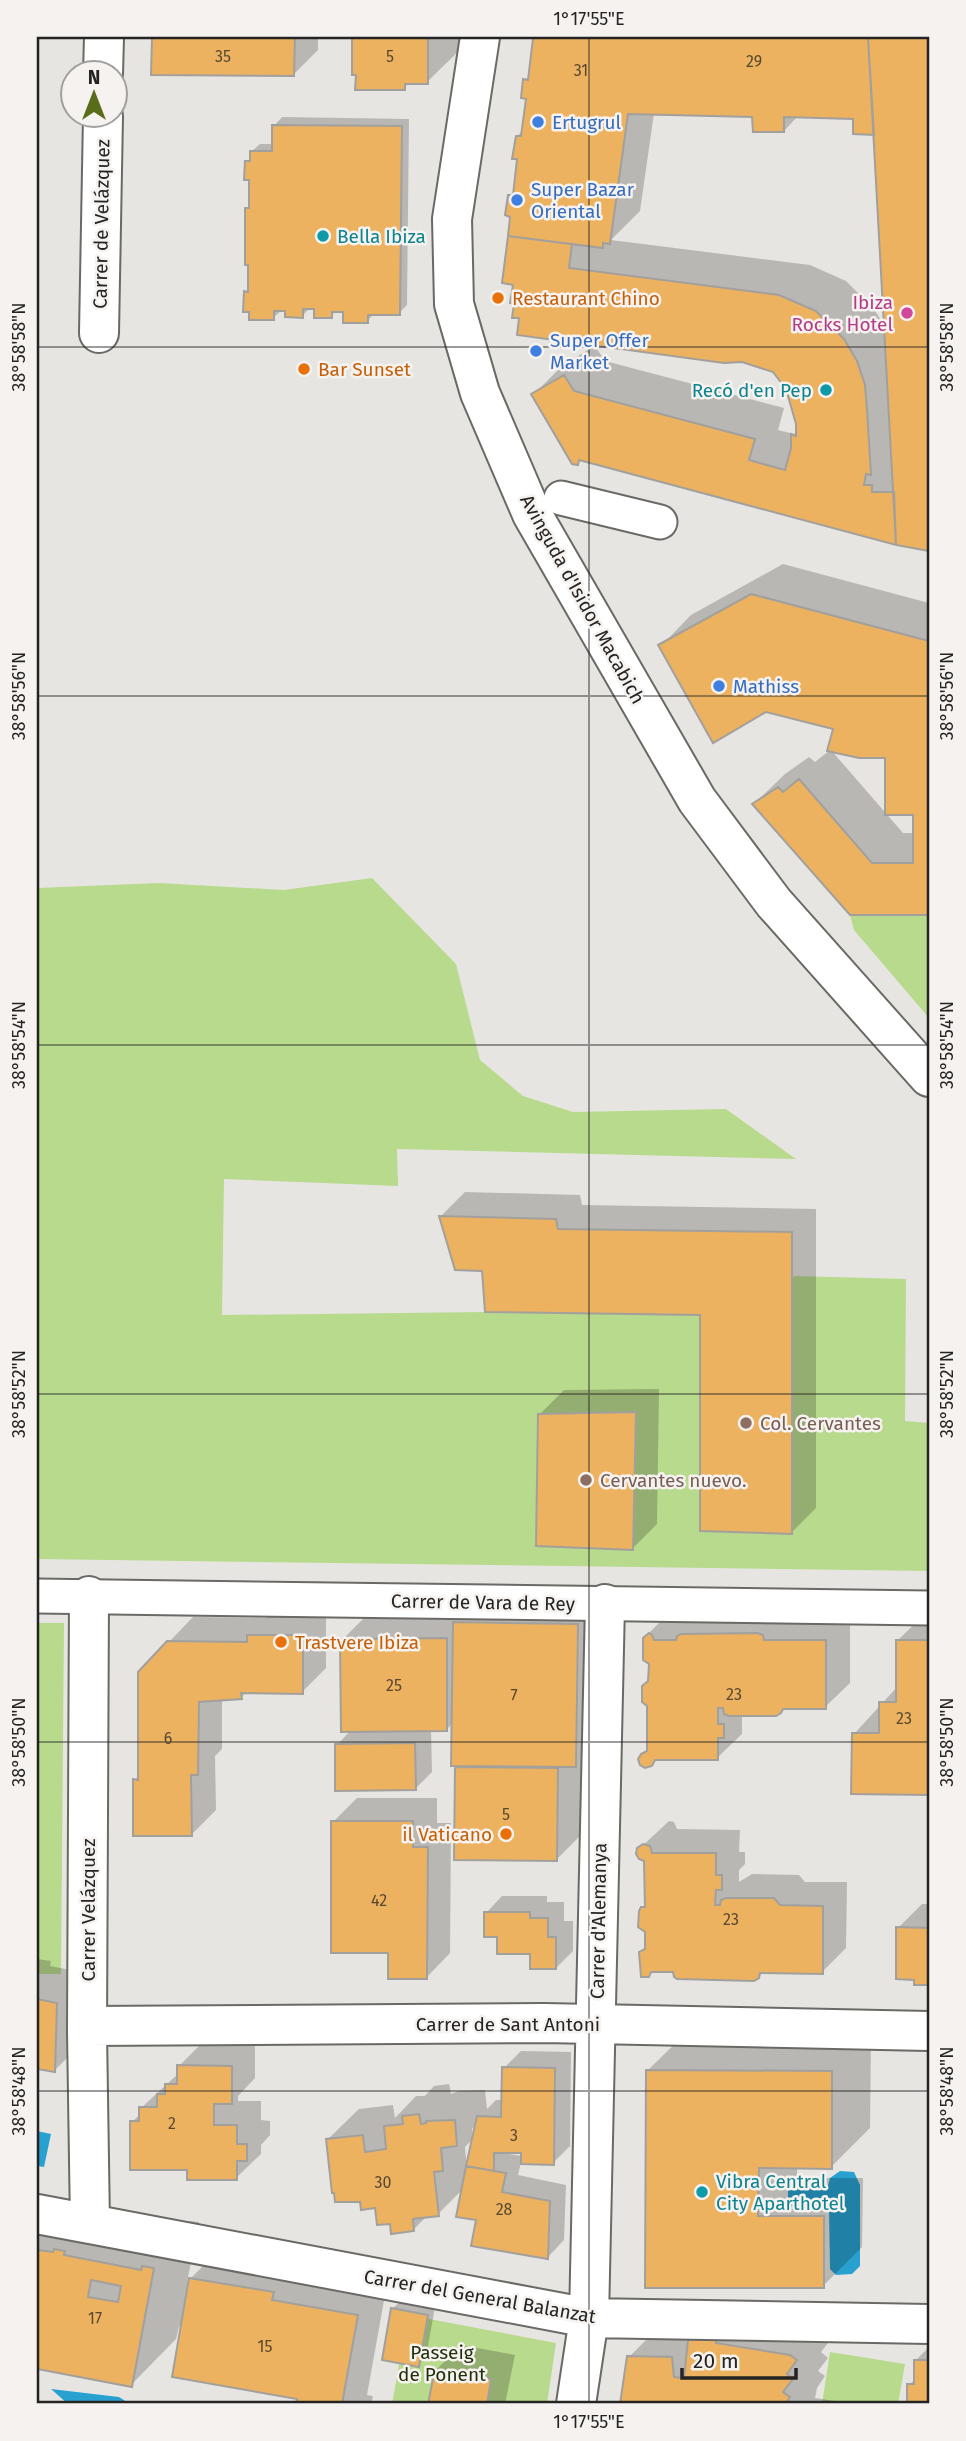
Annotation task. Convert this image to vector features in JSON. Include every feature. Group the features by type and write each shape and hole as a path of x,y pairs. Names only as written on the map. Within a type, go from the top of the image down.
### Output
{"street":[{"path":"103,60 104,37"},
{"name":"Avinguda d'Isidor Macabich","path":"480,37 452,219 454,304 480,393 512,471 533,514 697,800 774,903 929,1077"},
{"name":"Carrer de Velázquez","path":"99,333 103,130"},
{"path":"561,498 660,522"},
{"name":"Carrer de Vara de Rey","path":"37,1596 929,1608"},
{"name":"Carrer Velázquez","path":"89,1596 87,2026 90,2224"},
{"name":"Carrer d'Alemanya","path":"576,2404 589,2318 606,1604"},
{"name":"Carrer de Sant Antoni","path":"87,2026 596,2024 929,2031"},
{"name":"Carrer del General Balanzat","path":"37,2214 589,2318 929,2324"}],"green space":[{"path":"372,878 456,964 480,1060 523,1096 573,1112 726,1109 796,1159 397,1149 398,1186 224,1179 222,1315 485,1312 700,1315 700,1531 792,1534 791,1279 795,1276 906,1279 905,1421 929,1423 929,1571 37,1559 37,888 159,883 284,890"},
{"path":"850,915 929,915 929,1018 854,930"},
{"path":"37,1623 64,1623 61,1974 37,1974"},
{"name":"Passeig de Ponent","path":"408,2315 556,2343 547,2404 392,2404"},
{"path":"830,2352 905,2364 898,2404 822,2404"}],"water":[{"path":"37,2131 51,2134 44,2167 37,2166"},
{"path":"840,2171 854,2172 860,2185 860,2266 852,2274 836,2275 830,2269 829,2208 792,2207 788,2201 788,2190 793,2186 828,2186 830,2178"},
{"path":"51,2389 119,2397 130,2404 68,2404"}],"building":[{"path":"152,37 295,37 294,76 151,75"},
{"path":"352,37 428,37 428,84 405,84 405,90 355,90 356,75 352,75"},
{"path":"531,37 868,37 874,135 853,134 853,119 784,117 784,132 753,132 752,117 628,114 610,244 603,243 603,248 508,236 510,217 505,215 508,195 513,195 517,159 512,159 516,136 521,136 526,99 521,98 523,79 528,80"},
{"name":"Ibiza Rocks Hotel","path":"868,37 929,37 929,551 896,545"},
{"name":"Bella Ibiza","path":"272,125 402,126 400,315 368,315 368,323 343,323 343,312 332,312 332,318 314,318 314,309 303,309 303,318 285,317 285,311 274,311 274,320 249,320 249,312 243,312 244,291 248,292 245,208 249,208 249,180 244,180 245,161 250,161 250,151 272,151"},
{"name":"Recó d'en Pep","path":"508,236 572,244 569,268 779,295 816,311 844,339 857,361 865,385 871,475 866,474 864,485 872,485 872,492 894,492 896,545 579,460 578,465 572,464 531,394 564,375 574,391 755,439 749,460 785,470 791,448 791,434 796,436 796,424 786,389 773,372 742,362 724,363 517,335 519,318 512,318 514,304 510,303 513,285 502,283"},
{"path":"751,594 929,641 929,915 850,915 752,804 778,787 783,792 799,779 872,863 913,863 913,815 885,815 885,758 859,758 827,751 833,729 766,712 713,743 658,645"},
{"name":"Col. Cervantes","path":"439,1216 556,1219 558,1229 792,1232 792,1534 700,1531 700,1315 485,1312 482,1271 455,1270"},
{"name":"Cervantes nuevo.","path":"636,1412 633,1550 536,1546 538,1414"},
{"path":"453,1622 578,1624 576,1767 451,1766"},
{"path":"649,1633 654,1640 676,1640 681,1634 758,1633 763,1635 764,1640 826,1640 826,1709 783,1709 776,1716 729,1716 724,1714 723,1708 718,1708 718,1724 724,1724 724,1738 718,1738 718,1760 655,1760 652,1766 645,1768 640,1765 638,1759 647,1751 647,1706 642,1702 642,1686 648,1681 649,1664 643,1660 643,1638"},
{"path":"247,1635 303,1635 303,1694 241,1693 242,1699 199,1702 198,1775 191,1775 192,1836 133,1836 133,1779 138,1780 138,1672 167,1641 247,1642"},
{"path":"447,1638 447,1731 341,1732 340,1639"},
{"path":"896,1640 929,1640 929,1795 851,1794 852,1733 879,1733 879,1702 896,1702"},
{"path":"415,1743 416,1790 335,1791 335,1744"},
{"path":"455,1767 558,1768 557,1861 454,1860"},
{"path":"331,1821 413,1821 413,1847 428,1847 427,1979 388,1979 388,1953 331,1953"},
{"path":"643,1844 650,1846 652,1853 716,1853 716,1875 722,1875 722,1890 716,1890 715,1905 720,1905 721,1900 726,1898 774,1898 780,1905 823,1906 823,1974 760,1973 759,1978 754,1981 677,1979 673,1972 651,1972 649,1977 641,1977 639,1952 645,1949 645,1932 638,1927 639,1911 641,1907 645,1907 644,1861 636,1854 637,1848"},
{"path":"484,1912 530,1912 530,1918 548,1918 548,1937 556,1937 556,1969 530,1969 530,1954 497,1954 497,1937 484,1937"},
{"path":"896,1927 929,1928 929,1985 914,1985 914,1980 896,1979"},
{"path":"37,1999 57,2003 55,2072 37,2069"},
{"path":"177,2065 232,2066 232,2104 214,2104 214,2125 237,2125 237,2144 247,2144 247,2161 237,2161 237,2180 187,2180 187,2170 130,2170 130,2121 139,2121 139,2107 157,2107 157,2094 165,2094 165,2084 177,2084"},
{"path":"502,2067 555,2068 554,2165 521,2164 521,2153 494,2153 494,2171 466,2166 477,2116 501,2117"},
{"name":"Vibra Central City Aparthotel","path":"646,2070 832,2071 832,2169 759,2168 758,2216 824,2216 824,2288 645,2288"},
{"path":"419,2114 421,2124 426,2121 455,2120 457,2146 441,2148 443,2171 434,2172 439,2216 413,2219 414,2231 391,2234 390,2224 377,2225 375,2208 361,2210 360,2202 335,2202 326,2139 363,2135 365,2152 386,2149 384,2126 403,2124 402,2116"},
{"path":"466,2166 506,2173 502,2192 550,2201 548,2259 471,2246 476,2220 456,2217"},
{"path":"54,2249 65,2251 64,2255 141,2270 142,2266 154,2268 132,2387 37,2369 37,2250 53,2252","holes":["91,2280 121,2286 118,2302 88,2297"]},
{"path":"189,2278 274,2292 272,2300 358,2315 342,2404 296,2404 297,2399 172,2377"},
{"path":"391,2308 428,2315 419,2367 382,2360"},
{"path":"688,2340 716,2340 716,2343 790,2355 797,2360 787,2374 793,2379 783,2392 790,2397 785,2404 620,2404 627,2356 672,2357 674,2377 684,2378"},
{"path":"914,2360 929,2360 929,2404 907,2404 907,2384 914,2384"},
{"path":"435,2369 491,2379 487,2404 428,2404"}],"place":[{"name":"Ertugrul","path":"538,122"},
{"name":"Super Bazar Oriental","path":"517,200"},
{"name":"Bella Ibiza","path":"323,236"},
{"name":"Restaurant Chino","path":"498,298"},
{"name":"Ibiza Rocks Hotel","path":"907,313"},
{"name":"Super Offer Market","path":"536,351"},
{"name":"Bar Sunset","path":"304,369"},
{"name":"Recó d'en Pep","path":"826,390"},
{"name":"Mathiss","path":"719,686"},
{"name":"Col. Cervantes","path":"746,1423"},
{"name":"Cervantes nuevo.","path":"586,1480"},
{"name":"Trastvere Ibiza","path":"281,1642"},
{"name":"il Vaticano","path":"506,1834"},
{"name":"Vibra Central City Aparthotel","path":"702,2192"}]}
